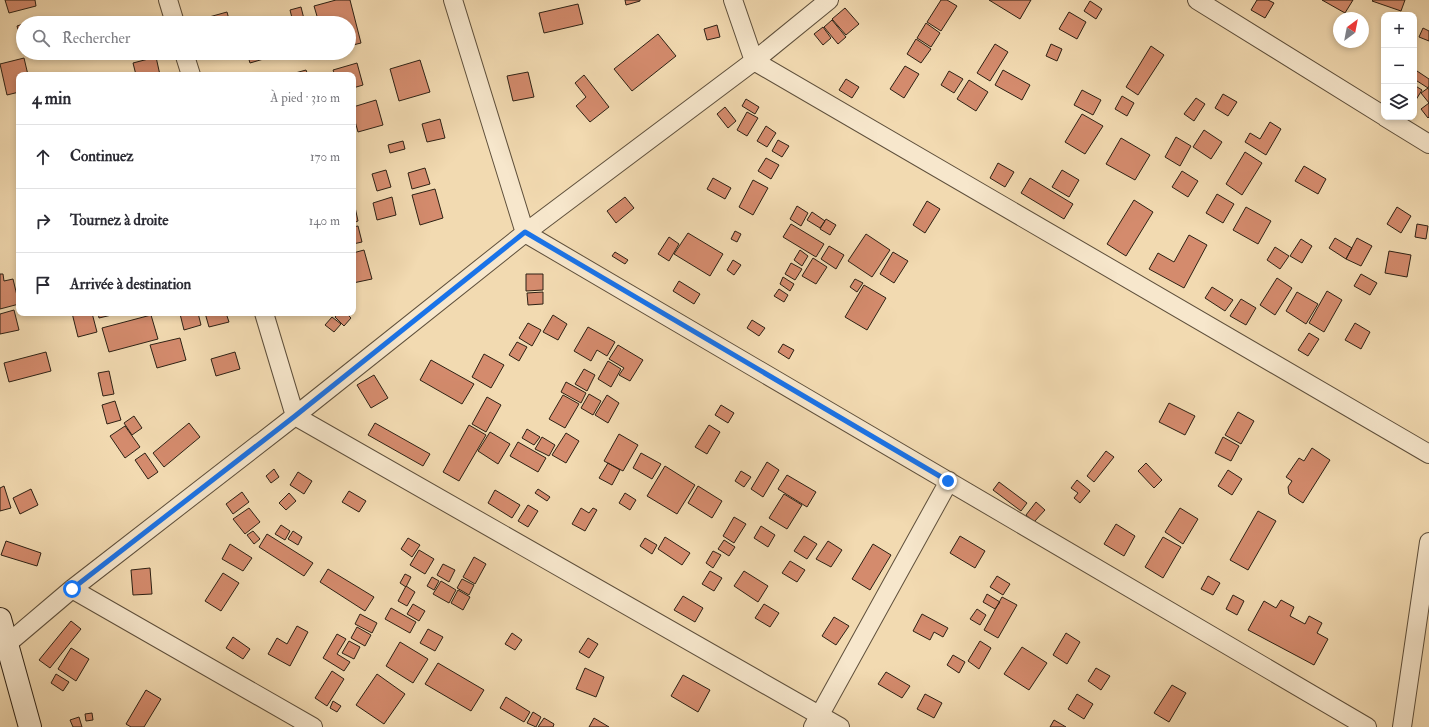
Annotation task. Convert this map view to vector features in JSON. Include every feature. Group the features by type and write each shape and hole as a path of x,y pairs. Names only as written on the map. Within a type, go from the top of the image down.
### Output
{"main road":[{"path":"0,619 4,647 30,727"}],"street":[{"path":"168,0 173,16"},
{"path":"453,0 525,232 1367,727"},
{"path":"733,0 754,61 1429,454"},
{"path":"4,647 72,589 295,416 525,232 754,61 829,0"},
{"path":"1198,0 1381,114"},
{"path":"186,60 190,72"},
{"path":"1390,120 1429,144"},
{"path":"265,316 295,416 817,721 840,727"},
{"path":"817,721 948,481"},
{"path":"1402,727 1429,542"},
{"path":"72,589 313,727"}],"building":[{"path":"5,0 35,0 36,6 9,13"},
{"path":"336,0 350,0 354,16 317,16 314,6"},
{"path":"625,0 640,0 640,1 626,5"},
{"path":"941,0 947,0 957,6 941,31 927,22"},
{"path":"989,0 1031,0 1020,19"},
{"path":"1257,0 1268,0 1274,3 1265,18 1251,10"},
{"path":"1322,0 1353,0 1346,12"},
{"path":"1405,0 1401,11 1372,1"},
{"path":"1090,1 1102,9 1096,19 1084,11"},
{"path":"578,4 583,24 544,33 539,13"},
{"path":"301,7 303,16 292,16 290,10"},
{"path":"845,8 859,24 846,35 832,19"},
{"path":"227,12 228,16 213,16"},
{"path":"1069,12 1086,22 1077,39 1059,29"},
{"path":"832,20 846,37 838,44 824,27"},
{"path":"356,23 361,43 356,44"},
{"path":"926,23 940,33 931,47 917,38"},
{"path":"717,25 720,37 707,40 704,29"},
{"path":"823,27 831,38 823,45 814,34"},
{"path":"1423,28 1429,31 1429,41 1419,37"},
{"path":"658,34 676,56 632,91 614,69"},
{"path":"916,39 931,49 921,63 907,54"},
{"path":"995,44 1008,52 990,81 977,73"},
{"path":"1051,44 1062,49 1057,61 1046,56"},
{"path":"1151,46 1164,55 1138,95 1126,87"},
{"path":"16,60 24,60 27,72 16,72 16,93 7,95 0,64"},
{"path":"144,60 157,60 159,72 135,72 133,63"},
{"path":"249,60 260,60 250,63"},
{"path":"420,60 430,92 399,101 390,69"},
{"path":"357,63 363,85 356,87 356,72 334,72 333,70"},
{"path":"905,66 919,74 904,98 890,89"},
{"path":"1003,70 1030,85 1022,100 995,85"},
{"path":"949,71 963,79 954,93 941,85"},
{"path":"1417,71 1429,79 1428,88 1417,81"},
{"path":"528,72 534,97 513,101 507,76"},
{"path":"584,75 609,107 590,122 576,106 586,97 575,83"},
{"path":"846,79 859,87 852,98 839,90"},
{"path":"969,80 988,92 976,111 957,99"},
{"path":"1417,87 1422,90 1417,98"},
{"path":"1428,88 1429,90 1429,103 1421,93"},
{"path":"1082,90 1101,100 1093,115 1074,105"},
{"path":"1223,94 1237,102 1228,116 1215,108"},
{"path":"1122,96 1134,103 1127,116 1115,109"},
{"path":"1196,98 1205,104 1194,121 1184,114"},
{"path":"746,99 759,107 755,114 742,106"},
{"path":"376,100 383,125 358,132 356,125 356,106"},
{"path":"1429,103 1429,117 1428,118 1421,109"},
{"path":"725,107 736,121 728,128 717,114"},
{"path":"747,112 758,118 747,136 737,130"},
{"path":"1082,114 1103,126 1085,154 1065,142"},
{"path":"440,119 445,138 427,142 422,124"},
{"path":"1270,122 1281,129 1266,155 1245,142 1250,133 1260,139"},
{"path":"766,126 776,133 767,147 757,141"},
{"path":"1204,130 1222,142 1211,159 1193,147"},
{"path":"1176,137 1191,146 1180,166 1165,157"},
{"path":"1121,138 1150,155 1135,180 1106,164"},
{"path":"778,140 789,146 782,157 772,151"},
{"path":"403,141 405,149 390,153 388,145"},
{"path":"1245,152 1262,163 1242,195 1226,184"},
{"path":"766,158 779,165 771,179 758,171"},
{"path":"998,163 1014,172 1005,187 990,178"},
{"path":"1304,166 1326,179 1318,194 1295,181"},
{"path":"425,168 430,184 412,189 408,173"},
{"path":"386,170 391,187 377,191 372,174"},
{"path":"1062,170 1079,180 1069,197 1052,187"},
{"path":"1182,171 1198,181 1188,197 1172,187"},
{"path":"713,178 731,188 725,199 707,189"},
{"path":"1030,178 1073,204 1064,219 1021,193"},
{"path":"753,180 768,188 753,215 739,207"},
{"path":"435,189 443,218 420,225 412,195"},
{"path":"1217,194 1234,204 1223,223 1206,213"},
{"path":"392,197 396,215 377,220 373,203"},
{"path":"625,197 634,208 616,223 607,211"},
{"path":"1134,200 1153,212 1126,256 1107,244"},
{"path":"927,201 940,209 925,233 913,225"},
{"path":"797,206 808,213 801,226 790,219"},
{"path":"1246,207 1271,221 1258,244 1233,230"},
{"path":"1397,207 1411,216 1401,233 1387,224"},
{"path":"356,212 358,221 356,222"},
{"path":"812,212 825,221 820,228 807,220"},
{"path":"826,219 836,225 830,235 820,229"},
{"path":"791,224 824,244 816,257 783,237"},
{"path":"1417,224 1428,226 1426,239 1415,237"},
{"path":"356,226 358,226 362,242 356,243"},
{"path":"735,231 741,234 737,242 731,239"},
{"path":"688,233 723,254 710,276 674,254"},
{"path":"866,234 890,250 872,277 848,261"},
{"path":"1189,235 1207,245 1184,288 1149,269 1158,253 1174,262"},
{"path":"669,237 679,244 669,261 658,254"},
{"path":"1335,238 1352,248 1346,259 1329,248"},
{"path":"1357,238 1372,246 1361,266 1346,259"},
{"path":"1301,239 1312,246 1302,263 1290,256"},
{"path":"829,246 844,255 836,269 821,259"},
{"path":"1275,247 1289,256 1280,269 1267,260"},
{"path":"364,250 372,279 356,282 356,252"},
{"path":"800,250 808,256 802,266 794,260"},
{"path":"1389,251 1411,255 1407,277 1385,273"},
{"path":"615,252 628,260 625,264 612,256"},
{"path":"893,252 908,261 894,283 880,274"},
{"path":"813,258 827,267 816,284 802,276"},
{"path":"733,260 741,265 734,275 727,270"},
{"path":"791,263 802,269 795,280 785,274"},
{"path":"0,274 3,274 4,281 13,279 16,292 16,305 0,309"},
{"path":"526,274 543,274 543,290 526,291"},
{"path":"1361,274 1377,283 1370,295 1354,286"},
{"path":"783,277 794,284 790,291 780,284"},
{"path":"1277,278 1292,288 1275,315 1260,305"},
{"path":"855,279 863,283 857,292 850,287"},
{"path":"679,281 700,294 694,304 673,291"},
{"path":"864,285 886,298 867,330 845,317"},
{"path":"1212,287 1233,300 1225,311 1205,298"},
{"path":"779,289 788,295 784,302 774,296"},
{"path":"1327,291 1342,300 1324,332 1309,323"},
{"path":"543,292 543,304 528,305 527,293"},
{"path":"1297,292 1318,304 1306,324 1286,311"},
{"path":"1241,299 1256,308 1246,325 1230,316"},
{"path":"14,310 19,330 0,334 0,314"},
{"path":"553,315 567,324 558,340 543,332"},
{"path":"73,316 93,316 97,332 78,337"},
{"path":"151,316 158,339 109,352 102,328"},
{"path":"180,316 199,316 201,325 184,330"},
{"path":"206,316 227,316 229,322 209,327"},
{"path":"349,316 351,318 344,326 335,317"},
{"path":"332,317 341,324 334,332 325,325"},
{"path":"752,320 765,328 759,336 747,328"},
{"path":"528,323 541,330 532,346 519,338"},
{"path":"1355,323 1370,332 1361,349 1345,340"},
{"path":"588,327 615,342 607,356 597,350 591,361 574,351"},
{"path":"1309,333 1319,339 1308,356 1298,350"},
{"path":"180,338 186,360 157,368 150,345"},
{"path":"517,342 527,347 519,361 509,355"},
{"path":"783,344 794,350 789,359 778,352"},
{"path":"618,345 643,360 630,381 619,375 624,368 609,359"},
{"path":"46,352 51,371 9,382 4,363"},
{"path":"235,352 240,369 216,376 211,359"},
{"path":"484,354 504,365 491,388 472,377"},
{"path":"431,360 474,384 462,404 420,380"},
{"path":"608,361 621,369 611,387 598,379"},
{"path":"584,369 595,375 587,391 575,384"},
{"path":"109,371 114,394 103,396 98,373"},
{"path":"374,375 388,398 371,408 357,385"},
{"path":"566,382 586,393 581,403 561,392"},
{"path":"589,394 601,401 593,415 581,408"},
{"path":"563,395 579,404 565,428 549,419"},
{"path":"607,395 619,403 608,423 595,415"},
{"path":"487,397 501,405 486,432 472,424"},
{"path":"115,401 121,420 107,424 102,405"},
{"path":"1169,403 1195,416 1185,435 1159,422"},
{"path":"721,405 734,413 728,423 715,415"},
{"path":"1238,412 1254,421 1241,444 1225,435"},
{"path":"134,416 142,428 132,435 124,423"},
{"path":"189,423 200,437 164,467 153,453"},
{"path":"375,423 430,454 423,466 368,435"},
{"path":"469,425 486,435 459,481 443,472"},
{"path":"709,425 720,432 707,454 695,447"},
{"path":"125,426 140,447 125,458 110,436"},
{"path":"527,429 540,437 534,445 522,438"},
{"path":"490,432 510,444 498,464 478,451"},
{"path":"566,433 579,441 566,463 552,455"},
{"path":"619,434 638,445 623,471 604,461"},
{"path":"542,437 555,445 549,456 535,449"},
{"path":"1223,437 1239,446 1231,461 1215,453"},
{"path":"518,442 546,458 538,472 510,456"},
{"path":"1312,448 1330,460 1303,503 1289,494 1288,487 1292,481 1286,477 1299,458 1304,461"},
{"path":"1106,451 1114,457 1094,482 1087,476"},
{"path":"145,453 158,472 148,479 135,460"},
{"path":"641,453 661,464 652,479 633,468"},
{"path":"767,462 779,470 763,497 751,489"},
{"path":"608,463 620,470 612,485 599,478"},
{"path":"1146,463 1162,480 1154,488 1138,471"},
{"path":"665,466 695,485 677,514 647,496"},
{"path":"274,469 279,477 271,483 266,476"},
{"path":"1228,470 1242,479 1232,495 1218,486"},
{"path":"741,471 751,477 744,487 735,481"},
{"path":"298,472 312,481 304,494 290,485"},
{"path":"787,475 816,492 807,507 778,489"},
{"path":"1077,480 1090,491 1080,503 1074,498 1078,493 1071,488"},
{"path":"999,482 1027,503 1021,511 993,490"},
{"path":"4,486 11,508 0,511 0,488"},
{"path":"698,486 722,501 712,518 688,503"},
{"path":"31,489 38,505 20,514 13,498"},
{"path":"538,489 550,497 547,501 535,493"},
{"path":"495,490 520,505 512,518 488,503"},
{"path":"349,491 366,501 359,512 342,502"},
{"path":"242,492 249,502 233,514 226,504"},
{"path":"289,493 296,501 286,510 279,503"},
{"path":"625,493 636,500 630,510 619,503"},
{"path":"784,494 802,505 787,529 769,518"},
{"path":"1036,502 1045,510 1034,522 1026,515"},
{"path":"528,505 538,511 528,527 518,521"},
{"path":"249,508 260,522 245,534 233,519"},
{"path":"581,508 589,513 593,508 597,510 585,531 572,524"},
{"path":"1180,508 1198,519 1183,544 1165,532"},
{"path":"1258,511 1276,521 1248,570 1230,560"},
{"path":"734,517 746,524 734,543 723,536"},
{"path":"1116,524 1135,536 1124,556 1104,544"},
{"path":"281,525 290,531 285,540 275,534"},
{"path":"761,526 775,535 768,547 754,538"},
{"path":"253,531 260,539 254,544 247,535"},
{"path":"293,531 302,537 298,545 288,539"},
{"path":"267,534 313,563 304,576 259,547"},
{"path":"804,536 817,544 807,559 794,551"},
{"path":"960,536 985,551 975,568 950,553"},
{"path":"665,537 690,553 682,565 658,549"},
{"path":"1163,537 1181,547 1163,578 1145,567"},
{"path":"408,538 420,545 412,557 401,549"},
{"path":"645,538 657,545 652,554 640,546"},
{"path":"724,540 735,547 729,556 718,549"},
{"path":"6,541 41,553 37,566 1,555"},
{"path":"828,541 842,550 831,567 816,559"},
{"path":"230,544 252,558 243,571 222,559"},
{"path":"873,544 891,555 870,590 852,579"},
{"path":"419,550 434,559 425,574 410,565"},
{"path":"713,551 721,555 713,568 706,563"},
{"path":"474,557 486,564 475,584 463,577"},
{"path":"790,561 805,570 797,582 782,573"},
{"path":"443,564 455,570 449,582 437,575"},
{"path":"150,568 152,594 133,595 131,570"},
{"path":"328,569 374,597 365,611 320,582"},
{"path":"710,571 722,578 714,591 702,584"},
{"path":"744,571 768,586 758,602 734,586"},
{"path":"223,573 239,583 221,611 205,601"},
{"path":"405,574 411,577 406,587 400,583"},
{"path":"997,576 1010,584 1003,595 990,587"},
{"path":"1208,576 1220,583 1213,595 1201,589"},
{"path":"432,577 439,581 434,590 427,586"},
{"path":"462,579 474,585 469,595 457,588"},
{"path":"441,581 456,590 449,603 433,594"},
{"path":"406,586 415,592 407,606 398,601"},
{"path":"458,590 470,597 463,610 451,603"},
{"path":"987,594 1000,602 995,609 983,602"},
{"path":"1233,595 1244,601 1237,615 1226,609"},
{"path":"683,596 703,608 695,622 674,610"},
{"path":"1002,597 1017,605 998,638 984,630"},
{"path":"1281,600 1294,607 1290,616 1305,624 1309,616 1322,623 1317,633 1328,639 1314,665 1248,630 1264,601 1276,608"},
{"path":"413,604 425,611 419,621 407,614"},
{"path":"764,604 779,613 770,627 755,618"},
{"path":"391,608 416,622 410,633 385,619"},
{"path":"977,609 986,615 980,625 970,619"},
{"path":"360,614 377,623 372,633 355,624"},
{"path":"922,614 948,628 943,637 934,632 930,640 913,631"},
{"path":"834,617 849,626 836,645 822,636"},
{"path":"71,621 81,629 50,668 39,660"},
{"path":"297,626 308,632 290,666 268,654 277,638 287,644"},
{"path":"357,627 371,635 365,646 351,638"},
{"path":"428,629 443,637 435,651 420,643"},
{"path":"512,633 522,640 515,650 505,644"},
{"path":"1066,633 1080,642 1067,664 1053,655"},
{"path":"337,634 346,639 337,654 350,662 344,671 323,658"},
{"path":"233,637 250,649 243,659 226,648"},
{"path":"588,638 598,644 589,658 579,652"},
{"path":"349,641 360,647 354,659 342,653"},
{"path":"980,641 991,648 979,669 968,661"},
{"path":"400,642 428,659 413,683 386,666"},
{"path":"1022,647 1047,663 1029,690 1004,674"},
{"path":"71,648 89,659 76,681 58,669"},
{"path":"953,655 965,662 959,673 947,665"},
{"path":"438,663 484,690 471,711 425,684"},
{"path":"585,668 604,677 596,697 576,689"},
{"path":"1096,668 1110,676 1101,690 1088,681"},
{"path":"332,671 344,679 327,706 315,698"},
{"path":"886,672 910,686 902,698 878,684"},
{"path":"56,674 69,682 63,691 51,683"},
{"path":"377,674 405,694 384,724 356,705"},
{"path":"683,675 710,690 698,712 671,696"},
{"path":"1172,685 1186,693 1169,722 1154,713"},
{"path":"146,690 161,699 144,727 131,727 126,724"},
{"path":"925,694 942,703 934,718 917,709"},
{"path":"1077,694 1093,704 1084,719 1068,709"},
{"path":"506,697 530,712 524,722 500,708"},
{"path":"333,701 341,706 337,712 330,708"},
{"path":"533,712 541,717 536,727 527,723"},
{"path":"92,713 93,720 86,721 85,714"},
{"path":"79,717 82,727 73,727 70,720"},
{"path":"544,718 554,724 553,727 538,727"},
{"path":"594,718 609,727 589,727"},
{"path":"1054,720 1066,727 1050,727"}],"route":[{"path":"72,589 295,416 525,232 948,481"}]}
